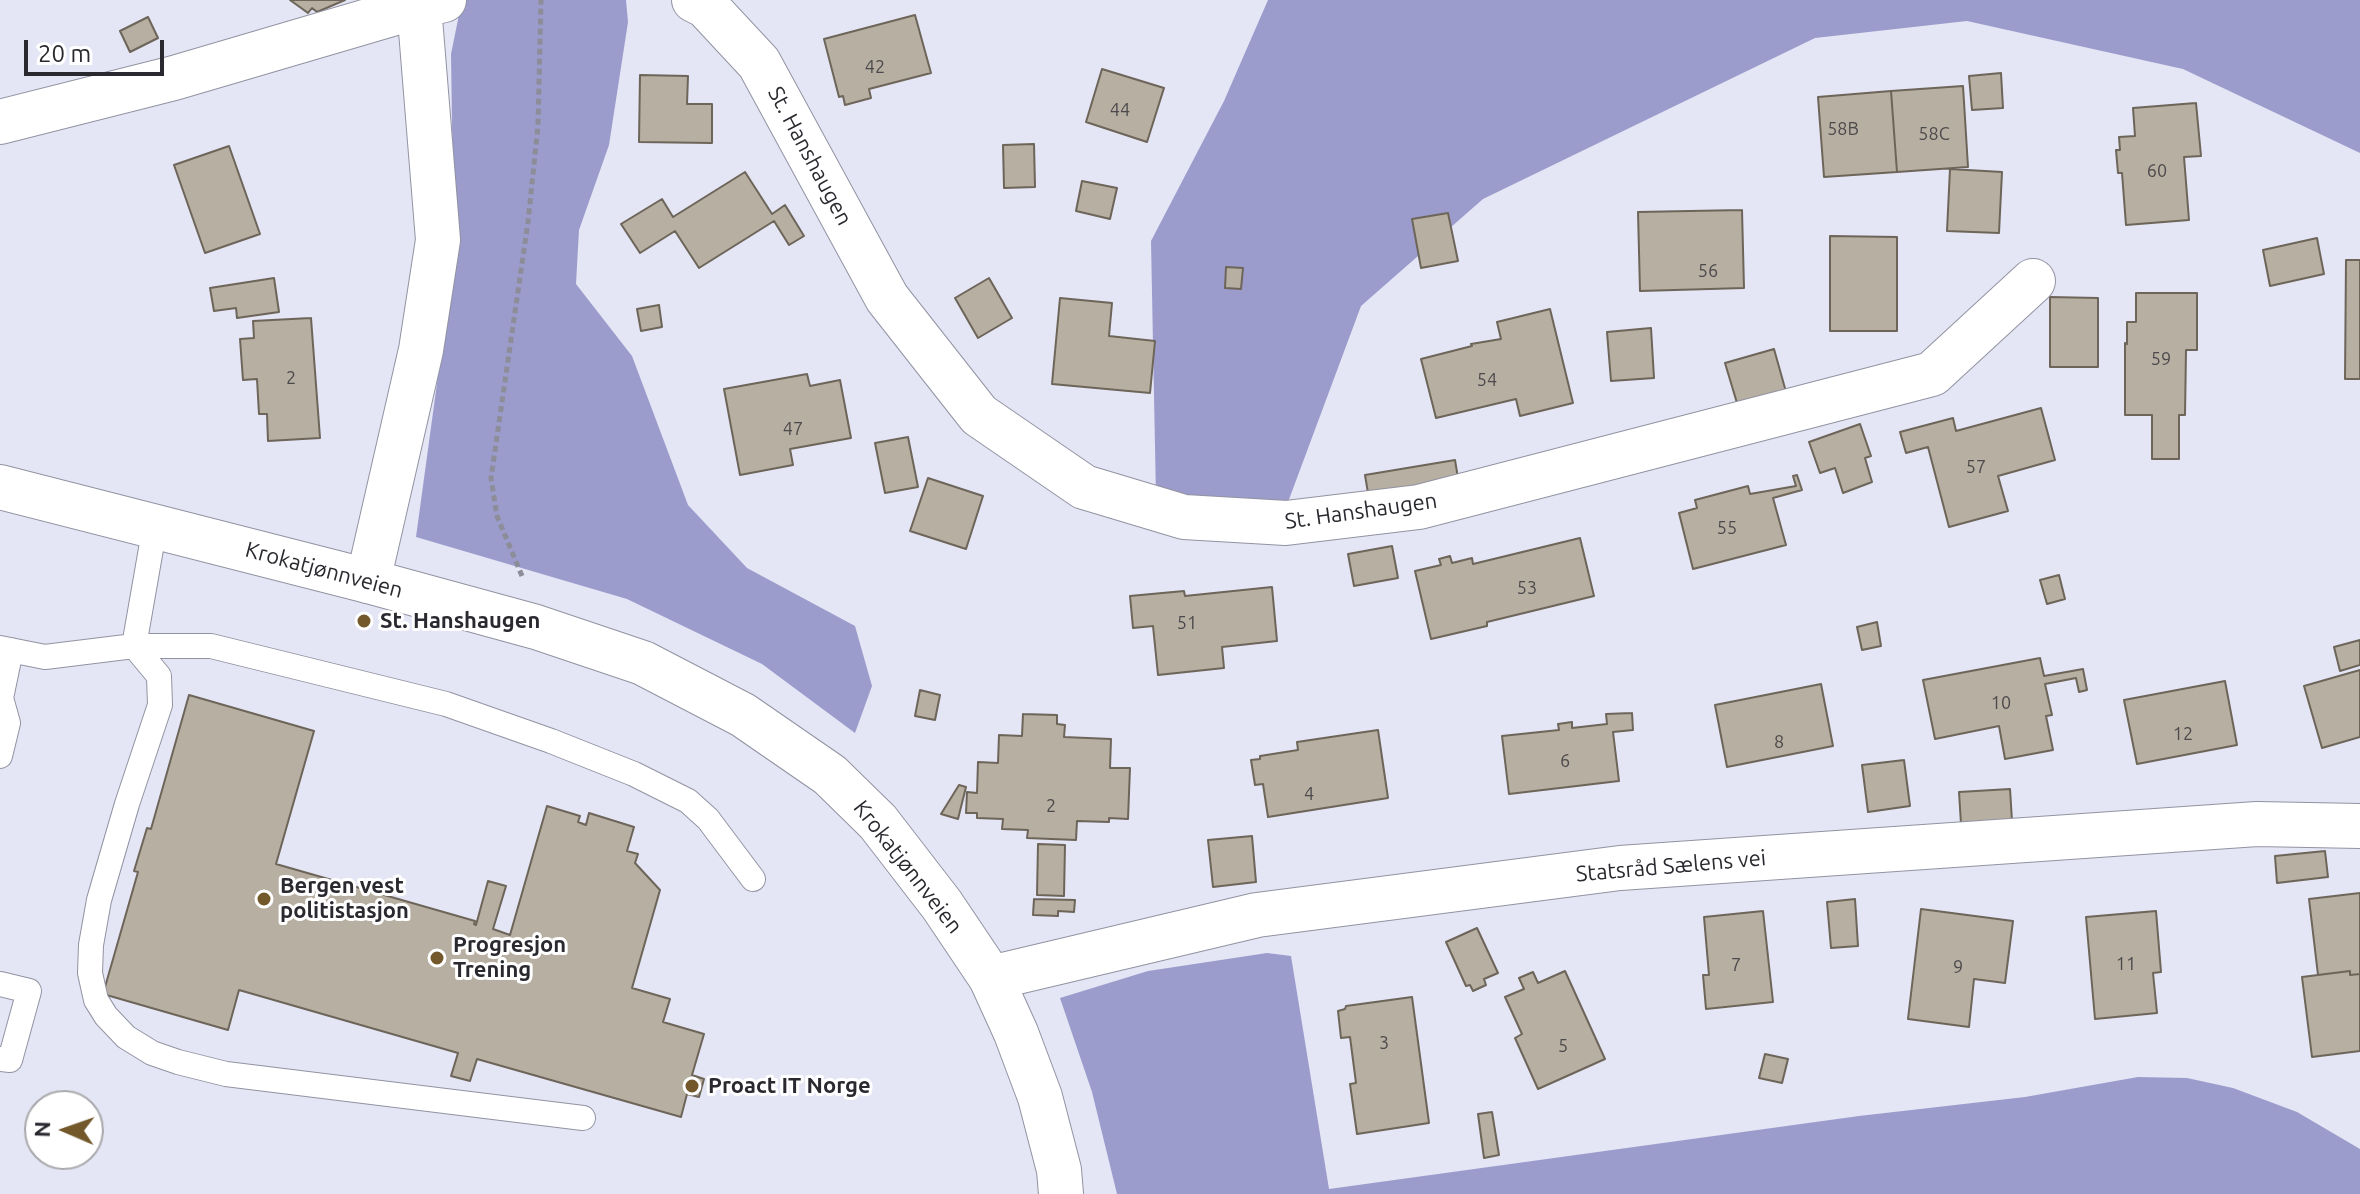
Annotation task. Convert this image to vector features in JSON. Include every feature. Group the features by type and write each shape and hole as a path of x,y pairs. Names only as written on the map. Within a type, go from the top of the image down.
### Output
{"street":[{"name":"St. Hanshaugen","path":"694,0 706,6 759,63 887,298 979,415 1084,487 1184,517 1286,523 1419,507 1932,374 2033,281"},
{"path":"0,122 174,78 426,2 438,240 421,350 368,581"},
{"name":"Krokatjønnveien","path":"0,487 536,627 643,663 743,715 830,775 887,834 942,905 991,978 1040,1097 1059,1170 1061,1194"},
{"name":"Statsråd Sælens vei","path":"991,978 1257,915 1620,868 2257,824 2360,826"}],"lane":[{"path":"155,526 134,646 159,676 160,705 99,900 91,945 90,973 96,1000 106,1016 126,1037 152,1053 226,1074 583,1118"},
{"path":"0,756 8,723 1,698 6,649 45,657 134,646 211,646 446,704 634,774 688,801 708,819 753,879"},
{"path":"0,984 29,991 10,1060 0,1059"}],"path":[{"path":"536,627 525,583 497,516 491,478 528,222 538,126 541,0"}],"shaded area":[{"path":"462,0 626,0 628,22 609,145 579,230 576,284 632,356 688,505 747,568 855,626 872,686 855,733 762,664 627,599 416,537 454,259 451,54"},
{"path":"1268,0 2360,0 2360,153 2183,69 1967,21 1815,38 1483,199 1361,306 1275,537 1156,498 1151,241 1224,101"},
{"path":"1267,953 1291,956 1329,1189 1859,1116 2025,1097 2138,1077 2187,1078 2233,1088 2297,1112 2360,1149 2360,1194 1117,1194 1092,1092 1060,998 1148,971"}],"building":[{"path":"290,0 345,0 317,12 312,8 308,13"},
{"path":"915,15 931,73 869,89 871,98 845,105 843,96 839,97 824,39"},
{"path":"148,17 158,38 130,52 120,31"},
{"path":"1102,69 1164,88 1147,142 1086,122"},
{"path":"2001,73 2003,108 1972,110 1969,76"},
{"path":"640,75 688,76 687,104 712,104 712,143 639,142"},
{"path":"1963,86 1968,167 1897,172 1891,91"},
{"path":"1891,91 1897,172 1824,177 1818,97"},
{"path":"2196,103 2201,156 2184,157 2189,220 2126,225 2122,173 2118,173 2116,150 2120,150 2119,137 2135,136 2133,108"},
{"path":"1034,144 1035,187 1004,188 1003,145"},
{"path":"229,146 260,234 205,253 174,165"},
{"path":"1950,169 2002,172 1999,233 1947,231"},
{"path":"745,172 772,214 785,205 804,236 789,245 774,221 699,268 675,231 640,253 621,224 662,199 673,217"},
{"path":"1082,181 1117,188 1110,219 1076,211"},
{"path":"1742,210 1744,288 1640,291 1638,212"},
{"path":"1448,213 1458,261 1421,268 1412,219"},
{"path":"1830,236 1897,237 1897,331 1830,331"},
{"path":"2317,238 2324,274 2270,286 2263,250"},
{"path":"2346,260 2360,260 2360,379 2345,379"},
{"path":"1226,267 1243,268 1241,289 1225,288"},
{"path":"274,278 279,312 237,318 236,308 214,311 210,288"},
{"path":"989,278 1012,318 978,338 955,298"},
{"path":"2136,293 2197,293 2197,350 2186,350 2185,415 2179,415 2179,459 2152,459 2152,415 2125,415 2125,343 2127,322 2136,322"},
{"path":"2050,297 2098,298 2098,367 2050,367"},
{"path":"1060,298 1112,303 1109,336 1155,341 1150,393 1052,384"},
{"path":"659,305 662,327 641,331 637,309"},
{"path":"1550,309 1573,403 1520,416 1516,399 1436,418 1421,359 1471,344 1501,339 1497,322"},
{"path":"311,318 320,438 268,441 267,414 259,414 257,379 243,380 240,339 254,338 253,321"},
{"path":"1651,328 1654,378 1611,381 1607,332"},
{"path":"1774,349 1788,399 1740,413 1725,363"},
{"path":"807,374 810,386 840,380 851,438 790,449 793,465 740,475 724,389"},
{"path":"2041,408 2055,460 1998,476 2008,511 1949,527 1928,447 1906,453 1900,432 1953,418 1956,431"},
{"path":"1860,424 1871,456 1865,458 1872,482 1843,493 1835,468 1820,473 1809,442"},
{"path":"908,437 918,487 885,493 875,443"},
{"path":"1455,460 1460,490 1370,505 1365,475"},
{"path":"1797,475 1802,490 1773,498 1786,545 1693,569 1679,513 1697,508 1695,500 1748,486 1750,494 1796,486 1793,476"},
{"path":"928,478 983,496 966,549 910,531"},
{"path":"1580,538 1594,596 1431,639 1415,571 1441,565 1439,559 1450,556 1452,563 1472,558 1473,564"},
{"path":"1392,546 1398,578 1354,586 1348,554"},
{"path":"2059,575 2065,599 2047,604 2040,580"},
{"path":"1272,587 1277,641 1222,647 1224,668 1158,675 1153,626 1133,628 1130,596 1184,591 1185,596"},
{"path":"1877,622 1881,646 1862,650 1857,627"},
{"path":"2360,640 2360,665 2340,671 2334,647"},
{"path":"2040,658 2044,676 2083,669 2087,690 2079,692 2076,678 2045,684 2052,715 2046,716 2053,750 2005,759 1999,726 1935,739 1923,680"},
{"path":"2360,670 2360,737 2322,748 2304,686"},
{"path":"2225,681 2237,745 2137,764 2124,700"},
{"path":"1821,684 1833,746 1727,767 1715,705"},
{"path":"920,690 940,695 935,720 915,716"},
{"name":"Bergen vest politistasjon","path":"189,695 314,731 276,864 475,921 476,925 488,881 506,886 493,929 510,935 547,806 580,816 578,822 586,825 589,813 634,827 627,851 638,854 635,863 660,890 632,988 670,999 663,1022 704,1034 692,1075 704,1079 699,1097 687,1094 681,1117 477,1059 470,1081 451,1076 458,1053 239,990 228,1030 103,994 138,872 134,871 147,828 151,829"},
{"path":"1632,713 1633,730 1613,732 1619,781 1509,794 1502,736 1559,730 1558,724 1572,722 1572,728 1607,724 1606,714"},
{"path":"1023,714 1057,715 1057,724 1065,725 1064,737 1111,739 1110,768 1130,768 1128,819 1077,821 1076,840 1027,838 1028,830 1002,829 1003,819 977,818 977,813 966,813 967,792 977,793 978,762 998,763 999,735 1022,736"},
{"path":"1378,730 1388,798 1268,817 1263,784 1255,785 1251,760 1298,750 1297,742"},
{"path":"1904,760 1910,806 1868,812 1862,765"},
{"path":"959,785 966,787 958,819 941,814"},
{"path":"2010,789 2012,821 1961,824 1959,792"},
{"path":"1252,836 1256,882 1213,887 1208,840"},
{"path":"1038,844 1065,845 1064,896 1037,895"},
{"path":"2325,851 2328,877 2277,883 2275,856"},
{"path":"2360,893 2360,974 2350,975 2350,971 2318,975 2309,899"},
{"path":"1034,899 1075,900 1074,912 1058,911 1058,916 1033,915"},
{"path":"1855,899 1858,946 1831,948 1827,902"},
{"path":"1921,909 2013,921 2005,983 1974,979 1969,1027 1908,1019"},
{"path":"1763,911 1773,1002 1706,1009 1703,975 1709,975 1704,917"},
{"path":"2156,911 2161,972 2153,973 2157,1013 2095,1019 2086,917"},
{"path":"1477,928 1498,973 1484,979 1486,985 1473,991 1470,985 1466,986 1446,942"},
{"path":"1565,971 1605,1059 1538,1089 1515,1038 1522,1034 1505,997 1524,989 1519,978 1533,972 1538,983"},
{"path":"2350,971 2350,975 2360,974 2360,1051 2312,1057 2302,977"},
{"path":"1412,997 1429,1123 1357,1134 1350,1084 1356,1083 1350,1037 1341,1038 1338,1011 1346,1006"},
{"path":"1765,1054 1788,1059 1782,1083 1759,1078"},
{"path":"1492,1112 1499,1155 1484,1158 1478,1114"}],"place":[{"name":"St. Hanshaugen","path":"364,621"},
{"name":"Bergen vest politistasjon","path":"264,899"},
{"name":"Progresjon Trening","path":"437,958"},
{"name":"Proact IT Norge","path":"692,1086"}]}
